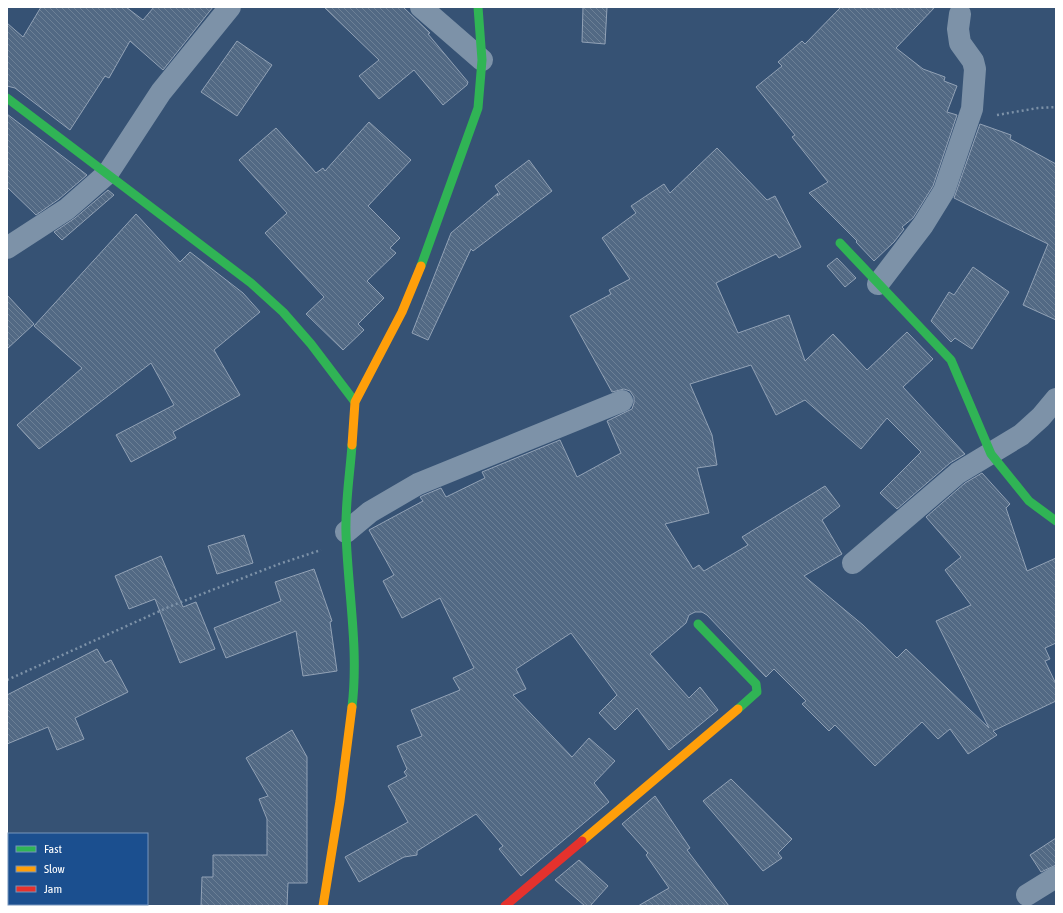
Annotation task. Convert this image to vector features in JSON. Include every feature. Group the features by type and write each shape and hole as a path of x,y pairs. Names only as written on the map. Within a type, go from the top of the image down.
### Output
{"street":[{"path":"7,248 67,209 108,173 161,92 230,7"},
{"path":"422,7 482,60"},
{"path":"323,906 340,801 354,680 354,637 346,538 356,402 402,312 426,253 478,108 482,60 478,7"},
{"path":"878,284 923,225 944,191 968,122 973,103 975,69 973,61 960,43 958,29 960,14"},
{"path":"7,98 108,173 250,283 283,312 311,344 356,402"},
{"path":"840,243 951,360 991,454 1029,501 1056,522"},
{"path":"853,563 958,473 1021,435 1041,417 1056,399"},
{"path":"346,538 370,512 418,484 622,401"},
{"path":"505,906 757,692 756,684 698,624"},
{"path":"1027,895 1056,877"}],"path":[{"path":"968,122 1031,109 1056,106"},
{"path":"7,680 171,606 346,538"}],"building":[{"path":"41,7 126,7 143,20 154,7 213,7 163,70 130,41 109,78 105,76 70,130 15,88 7,86 7,23 23,37"},
{"path":"324,7 403,7 430,33 428,34 468,82 467,85 443,105 414,70 379,99 359,76 379,60"},
{"path":"583,7 607,7 605,44 582,42"},
{"path":"841,7 935,7 896,48 923,69 945,77 944,81 957,86 947,112 957,115 933,186 913,218 902,227 904,229 894,242 874,261 856,242 857,241 809,193 828,182 792,137 795,135 756,87 782,66 778,62 802,41 805,44"},
{"path":"237,41 272,65 237,116 201,92"},
{"path":"7,114 87,175 59,199 36,215 7,187"},
{"path":"369,122 411,160 368,206 400,238 390,248 396,253 367,281 384,298 358,324 364,330 343,350 306,314 324,297 265,233 287,213 239,160 276,128 316,173 323,168 325,171"},
{"path":"980,124 1011,135 1010,139 1056,164 1056,320 1023,305 1048,244 954,198"},
{"path":"717,148 767,200 775,196 801,247 779,258 776,254 716,283 738,333 789,315 805,361 833,334 867,370 907,332 933,359 903,387 965,454 950,463 897,509 880,493 921,452 887,418 861,449 805,400 776,415 751,365 690,384 712,435 717,465 697,468 709,513 665,524 693,569 699,565 704,571 748,545 742,537 825,486 840,506 822,520 842,554 804,576 863,625 897,658 906,649 989,728 936,621 971,605 945,570 961,557 926,517 965,483 982,473 1010,504 1006,508 1027,571 1056,558 1056,643 1045,648 1050,659 1045,661 1056,684 1056,701 993,731 997,735 968,754 950,729 938,739 922,722 875,766 835,725 829,731 802,704 806,701 774,669 766,677 707,615 702,612 695,612 689,615 686,623 650,654 689,698 700,687 718,710 669,750 637,708 615,730 599,713 617,695 571,633 516,669 526,689 513,695 572,757 589,738 615,761 594,783 609,802 521,876 499,849 503,846 476,814 417,851 417,855 404,857 359,882 345,857 408,822 388,786 407,776 404,772 407,769 397,746 422,736 411,710 460,690 453,678 474,668 440,598 402,618 383,581 394,575 369,530 423,501 420,497 424,495 441,488 446,497 485,478 482,472 560,440 577,477 621,453 607,421 632,409 634,397 630,391 624,389 612,392 570,316 611,294 609,290 630,279 602,238 636,213 631,206 664,184 670,193"},
{"path":"529,160 552,191 473,251 471,249 428,340 412,333 451,233 498,193 497,196 500,194 495,186"},
{"path":"108,190 114,195 62,240 54,232 75,218"},
{"path":"136,214 180,262 190,252 243,293 260,312 214,350 240,395 173,432 176,438 131,462 116,435 174,405 151,363 39,449 17,425 82,368 34,326"},
{"path":"837,258 856,278 845,287 827,266"},
{"path":"973,267 1009,292 972,349 955,338 951,342 931,321 949,292 954,295"},
{"path":"7,295 34,324 7,349"},
{"path":"244,535 253,563 217,574 208,546"},
{"path":"161,556 183,607 196,602 215,649 180,663 155,599 129,609 115,576"},
{"path":"314,569 332,621 330,622 337,671 303,676 296,631 226,658 214,628 281,601 275,582"},
{"path":"97,649 105,663 111,660 128,692 75,718 84,739 57,750 48,727 7,744 7,695"},
{"path":"292,730 307,757 307,883 288,883 287,906 201,906 202,877 213,877 213,855 267,855 267,819 259,799 268,796 246,758"},
{"path":"731,779 792,839 778,853 782,858 763,871 703,801"},
{"path":"655,796 690,848 687,850 729,906 638,906 669,888 646,855 648,853 622,824"},
{"path":"1056,838 1056,865 1041,872 1030,855"},
{"path":"579,860 608,886 590,906 585,906 555,880"}],"traffic: fast":[{"path":"421,266 478,108 482,60 478,7"},
{"path":"7,98 251,283 283,312 311,344 355,402"},
{"path":"840,243 951,360 991,454 1029,501 1056,521"},
{"path":"352,445 346,522 354,642 354,685 352,707"},
{"path":"698,624 756,684 757,692 738,709"}],"traffic: slow":[{"path":"352,445 355,402 402,312 421,266"},
{"path":"323,906 340,801 352,707"},
{"path":"582,841 738,709"}],"traffic: jam":[{"path":"505,906 582,841"}]}
